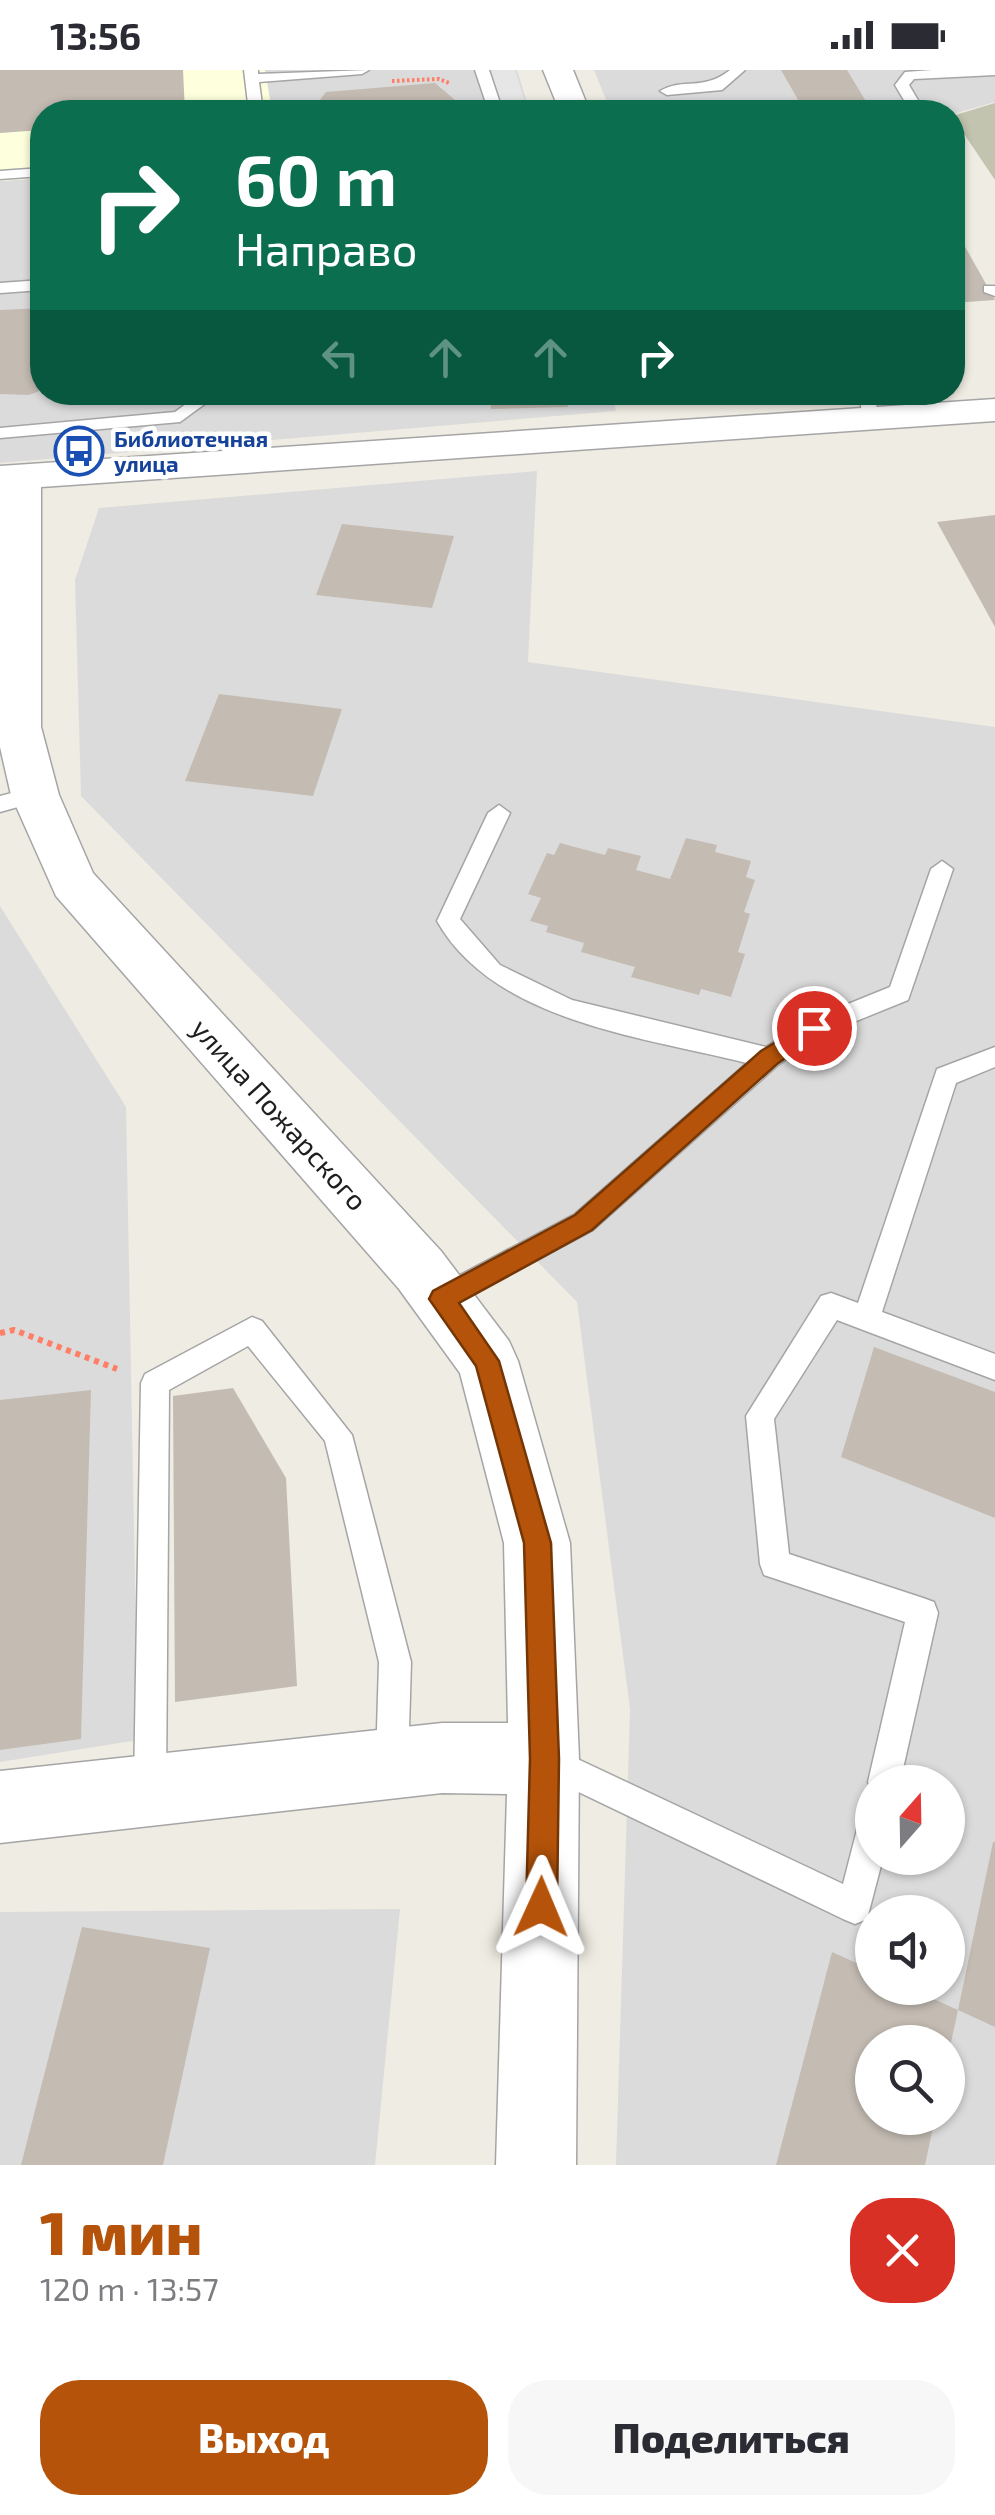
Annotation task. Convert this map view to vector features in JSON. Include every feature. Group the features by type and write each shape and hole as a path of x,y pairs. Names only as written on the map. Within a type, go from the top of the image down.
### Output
{"street":[{"path":"558,70 570,100"},
{"path":"7,462 688,410 869,405 995,410"},
{"name":"улица Пожарского","path":"7,462 18,726 17,800 73,883 442,1299 487,1361 537,1543 544,1759 536,2165"},
{"path":"0,1807 442,1758 544,1759"}],"lane":[{"path":"254,100 251,74 362,70"},
{"path":"482,70 492,100"},
{"path":"666,91 717,87 738,70"},
{"path":"911,100 902,85 910,75 995,71"},
{"path":"0,175 30,173"},
{"path":"0,288 30,286"},
{"path":"7,462 180,417 196,405"},
{"path":"499,813 448,920 492,971 566,1008 769,1058"},
{"path":"442,1299 584,1222 769,1058 814,1028 900,993 942,869"},
{"path":"866,1318 946,1076 995,1057"},
{"path":"888,1765 923,1613 775,1564 760,1416 831,1305 995,1367"},
{"path":"150,1791 155,1383 252,1330 338,1436 395,1662 392,1763"},
{"path":"544,1759 855,1908 862,1875"}],"path":[{"path":"0,1333 14,1330 155,1383"}],"shaded area":[{"path":"0,70 265,70 270,100 30,100 30,179 0,181"},
{"path":"265,70 517,70 526,100 270,100"},
{"path":"491,70 515,70 524,100 500,100"},
{"path":"594,70 995,70 995,102 965,111 965,100 606,100"},
{"path":"995,103 995,180 965,135 965,112"},
{"path":"30,179 30,405 614,405 616,411 0,463 0,181"},
{"path":"537,471 528,662 995,727 995,2165 616,2165 630,1709 577,1302 81,796 75,580 99,508"},
{"path":"0,906 126,1107 138,1740 0,1762"},
{"path":"400,1909 375,2165 0,2165 0,1912"}],"building":[{"path":"0,70 183,70 184,100 30,100 30,131 0,133"},
{"path":"781,70 847,70 865,100 798,100"},
{"path":"435,83 455,100 320,100 326,92"},
{"path":"965,247 995,300 965,302"},
{"path":"30,309 29,395 0,394 0,310"},
{"path":"491,405 568,407 491,409"},
{"path":"995,515 995,627 937,522"},
{"path":"342,524 454,536 432,608 316,595"},
{"path":"219,694 342,709 313,796 185,781"},
{"path":"686,838 717,845 715,852 751,861 746,877 755,880 744,912 750,914 738,952 745,954 731,997 701,989 699,995 631,977 635,967 581,952 584,943 546,932 548,926 530,921 541,898 528,894 547,853 554,855 560,843 605,855 608,848 641,856 636,870 670,879"},
{"path":"874,1347 995,1392 995,1518 841,1457"},
{"path":"233,1388 286,1478 297,1686 175,1702 173,1396"},
{"path":"91,1390 81,1739 0,1750 0,1400"},
{"path":"995,1842 995,2027 958,2010 959,2005 965,2005 965,1976"},
{"path":"82,1927 210,1948 163,2165 21,2165"},
{"path":"832,1952 855,1962 855,2005 947,2005 958,2010 955,2025 855,2025 855,2135 931,2135 925,2165 776,2165"}],"place":[{"name":"Библиотечная улица","path":"79,451"}],"route":[{"path":"541,1907 544,1759 537,1543 487,1361 442,1299 584,1222 769,1058 814,1028"}]}
